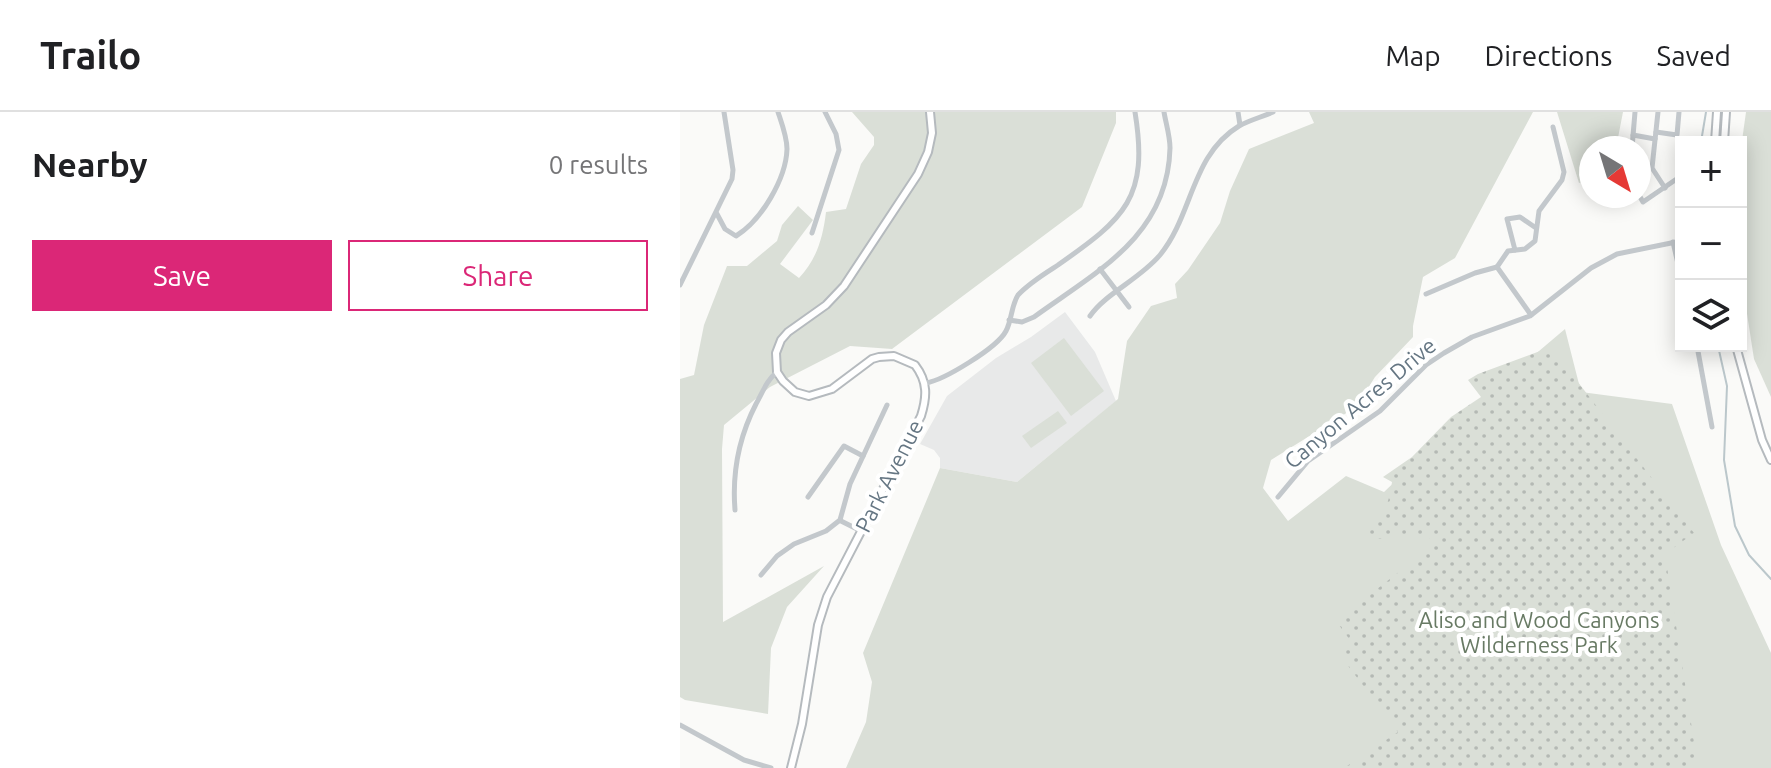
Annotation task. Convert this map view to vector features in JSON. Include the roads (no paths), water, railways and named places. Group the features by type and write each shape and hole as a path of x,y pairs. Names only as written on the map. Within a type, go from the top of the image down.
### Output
{"main road":[{"path":"926,383 915,365 894,356 872,359 832,389 817,395 795,392 777,372 776,353 781,340 826,305 844,286 918,174 932,133 930,112"},
{"path":"1715,136 1717,112"},
{"path":"1724,136 1726,112"},
{"path":"1738,352 1762,440 1771,460"},
{"name":"Park Avenue","path":"791,768 822,612 921,416 926,383"}],"street":[{"path":"680,285 729,188 733,170 724,112"},
{"path":"717,214 725,229 736,236 745,230 771,194 784,167 787,147 778,112"},
{"path":"812,233 839,150 836,134 825,112"},
{"path":"926,383 947,377 998,341 1006,332 1013,303 1025,288 1099,237 1111,225 1126,204 1135,182 1140,158 1135,112"},
{"path":"1009,320 1022,322 1034,317 1133,242 1156,207 1169,157 1164,112"},
{"path":"1238,112 1240,125"},
{"path":"1090,316 1146,270 1167,246 1184,216 1206,156 1240,125 1273,112"},
{"path":"1635,112 1633,135 1656,136 1677,135 1679,112"},
{"path":"1658,112 1652,168 1665,188"},
{"path":"1426,294 1497,267 1504,254 1531,246 1535,241 1539,211 1562,180 1564,172 1553,127"},
{"path":"1651,197 1675,180"},
{"path":"1515,251 1507,219 1520,217 1536,230"},
{"path":"1673,242 1675,251"},
{"name":"Canyon Acres Drive","path":"1278,497 1308,461 1380,411 1426,365 1441,355 1463,341 1531,316 1605,259 1635,248 1673,242"},
{"path":"1497,267 1531,316"},
{"path":"1100,269 1129,307"},
{"path":"1698,352 1712,427"},
{"path":"735,510 735,479 745,422 765,386 777,372"},
{"path":"761,575 777,556 794,544 826,531 840,520 850,484 887,405"},
{"path":"808,497 844,446 863,456"},
{"path":"840,520 861,531"},
{"path":"680,725 744,760 771,768"}],"waterway":[{"path":"1702,136 1706,112"},
{"path":"1719,352 1727,386 1724,460 1735,526 1749,555 1771,579"}],"park label":[{"name":"Aliso and Wood Canyons Wilderness Park","path":"1539,632"}]}
